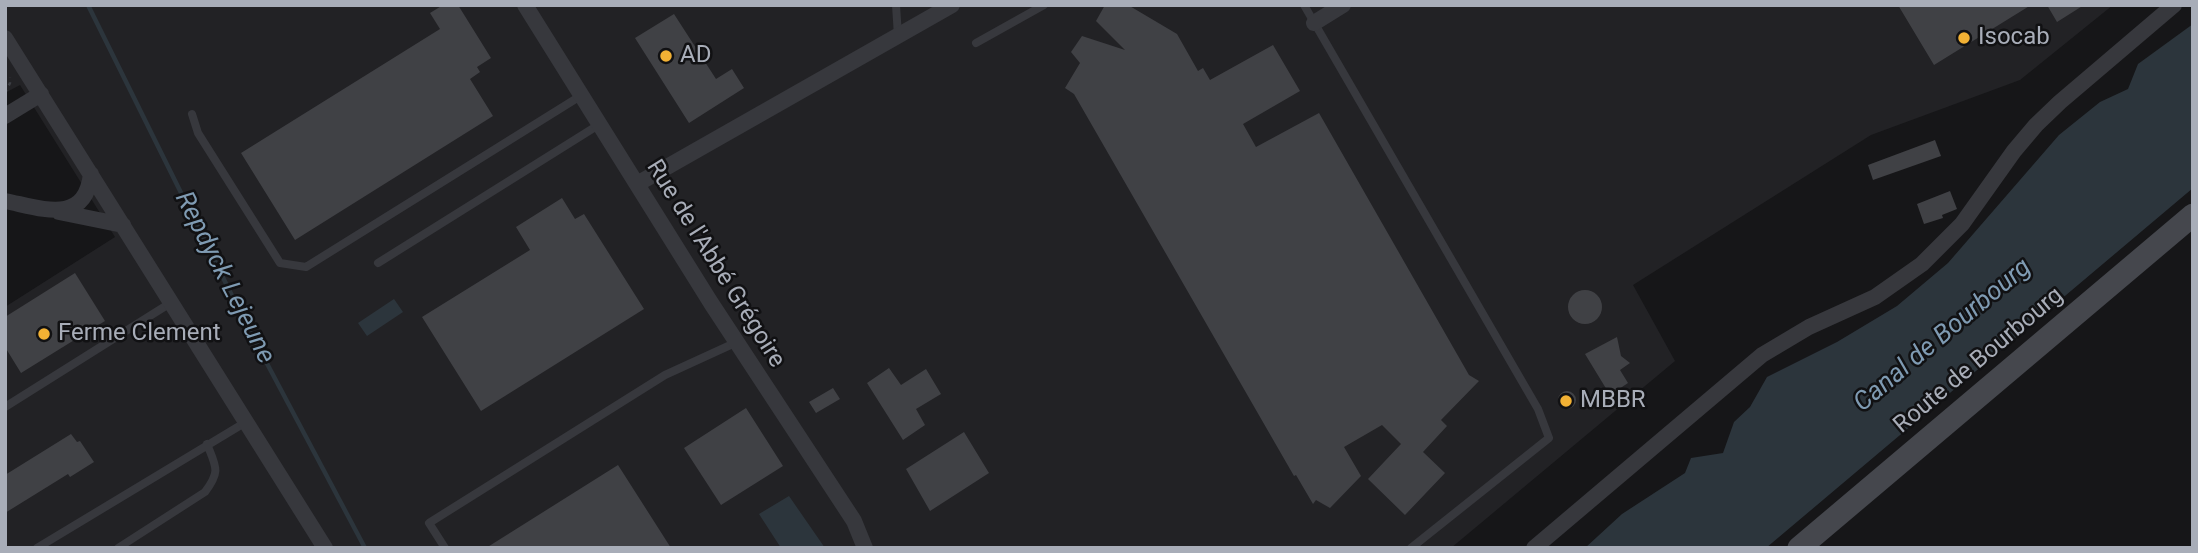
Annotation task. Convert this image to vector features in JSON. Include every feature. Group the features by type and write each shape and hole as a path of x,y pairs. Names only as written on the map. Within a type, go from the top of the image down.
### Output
{"main road":[{"name":"Route de Bourbourg","path":"1799,548 2193,215"}],"street":[{"name":"Rue de l'Abbé Grégoire","path":"525,5 737,342 854,521 864,548"},
{"path":"637,184 952,5"},
{"path":"1314,23 1343,5"},
{"path":"1534,548 1762,355 1809,327 1875,297 1922,264 1962,224 2036,125 2174,5"},
{"path":"5,38 325,548"},
{"path":"5,116 41,94"},
{"path":"50,210 68,209 78,204 88,188 91,174"},
{"path":"5,201 123,225"}],"lane":[{"path":"896,5 898,36"},
{"path":"976,43 1044,5"},
{"path":"1304,5 1538,409 1549,438 1411,548"},
{"path":"192,114 198,133 280,263 306,267 582,95"},
{"path":"378,263 600,124"},
{"path":"5,407 172,302"},
{"path":"445,548 429,523 665,375 737,342"},
{"path":"37,548 246,422"},
{"path":"118,548 205,492 215,479 217,468 208,444"}],"path":[{"path":"5,93 10,83 10,73"}],"shaded area":[{"path":"5,5 2113,5 2020,80 1871,135 1633,285 1675,361 1451,548 5,548 5,307 115,237 20,85 5,93"}],"water":[{"name":"Canal de Bourbourg","path":"2193,24 2193,188 1766,548 1585,548 1622,514 1685,473 1691,458 1723,453 1734,422 1750,407 1767,377 1837,342 1897,306 1948,263 2059,135 2100,102 2128,89 2138,64"},
{"path":"394,299 403,312 367,336 358,323"},
{"path":"789,496 825,548 781,548 759,514"}],"building":[{"path":"443,5 458,5 491,58 477,67 480,72 470,79 493,116 295,240 241,153 440,29 430,13"},
{"path":"1105,5 1128,5 1177,34 1198,71 1203,68 1210,80 1273,45 1300,91 1243,124 1256,147 1319,113 1469,375 1479,381 1441,420 1447,426 1423,452 1445,473 1405,515 1368,479 1401,444 1382,425 1344,447 1361,476 1330,508 1316,500 1313,504 1296,475 1294,476 1074,94 1065,88 1080,63 1071,52 1082,36 1125,50 1096,21"},
{"path":"1898,5 2031,5 1934,65"},
{"name":"Isocab","path":"2047,5 2084,5 2057,22"},
{"path":"674,14 716,79 732,69 744,88 689,123 635,38"},
{"path":"1935,140 1941,156 1873,180 1868,165"},
{"path":"1950,191 1957,209 1942,215 1943,218 1924,224 1917,204"},
{"path":"562,198 575,219 584,214 644,309 481,411 422,317 530,250 516,227"},
{"name":"Ferme Clement","path":"75,273 105,321 21,373 5,347 5,317"},
{"path":"1585,290 1597,295 1602,307 1597,319 1585,324 1573,319 1568,307 1573,295"},
{"path":"1617,337 1621,356 1630,363 1620,370 1628,383 1610,395 1585,354"},
{"path":"889,368 901,385 926,369 941,394 916,409 925,425 903,440 867,383"},
{"path":"833,388 840,399 816,413 809,402"},
{"name":"MBBR","path":"1563,391 1571,391 1576,400 1574,407 1563,409 1558,404 1558,396"},
{"path":"746,408 783,466 721,505 684,448"},
{"path":"964,432 989,473 930,511 906,469"},
{"path":"71,434 77,442 80,441 94,462 70,477 68,474 5,513 5,475"},
{"path":"618,465 671,548 486,548"}],"waterway":[{"name":"Repdyck Lejeune","path":"88,5 246,324 365,548"}],"place":[{"name":"Isocab","path":"1964,38"},
{"name":"AD","path":"666,56"},
{"name":"Ferme Clement","path":"44,334"},
{"name":"MBBR","path":"1566,401"}]}
